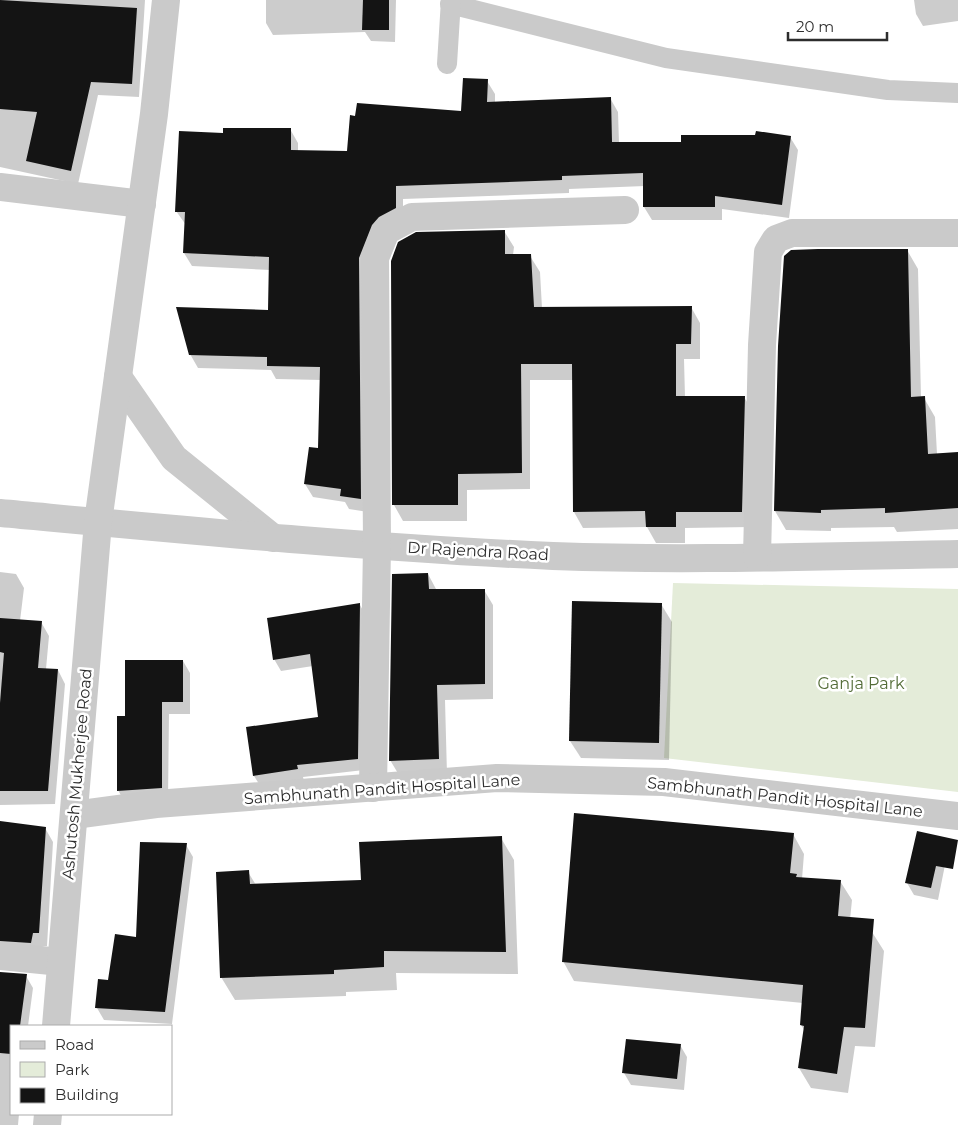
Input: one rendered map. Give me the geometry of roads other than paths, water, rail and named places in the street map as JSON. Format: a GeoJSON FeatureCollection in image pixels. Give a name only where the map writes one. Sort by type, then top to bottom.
{"type":"FeatureCollection","features":[{"type":"Feature","properties":{"kind":"street","name":"Ashutosh Mukherjee Road"},"geometry":{"type":"LineString","coordinates":[[56,1025],[98,522],[154,114],[166,0]]}},
{"type":"Feature","properties":{"kind":"street"},"geometry":{"type":"LineString","coordinates":[[0,187],[142,204]]}},
{"type":"Feature","properties":{"kind":"street"},"geometry":{"type":"LineString","coordinates":[[373,788],[376,545],[375,258],[386,231],[412,217],[625,210]]}},
{"type":"Feature","properties":{"kind":"street"},"geometry":{"type":"LineString","coordinates":[[757,557],[762,345],[768,252],[776,238],[792,233],[958,233]]}},
{"type":"Feature","properties":{"kind":"street"},"geometry":{"type":"LineString","coordinates":[[118,377],[174,458],[273,538]]}},
{"type":"Feature","properties":{"kind":"street","name":"Dr Rajendra Road"},"geometry":{"type":"LineString","coordinates":[[0,513],[273,538],[554,556],[757,557],[958,554]]}},
{"type":"Feature","properties":{"kind":"street","name":"Sambhunath Pandit Hospital Lane"},"geometry":{"type":"LineString","coordinates":[[74,815],[156,804],[497,778],[664,782],[958,816]]}},
{"type":"Feature","properties":{"kind":"street"},"geometry":{"type":"LineString","coordinates":[[0,956],[61,962]]}},
{"type":"Feature","properties":{"kind":"lane"},"geometry":{"type":"LineString","coordinates":[[447,64],[450,2],[666,58],[888,90],[958,93]]}},
{"type":"Feature","properties":{"kind":"park label","name":"Ganja Park"},"geometry":{"type":"Point","coordinates":[861,683]}}]}
